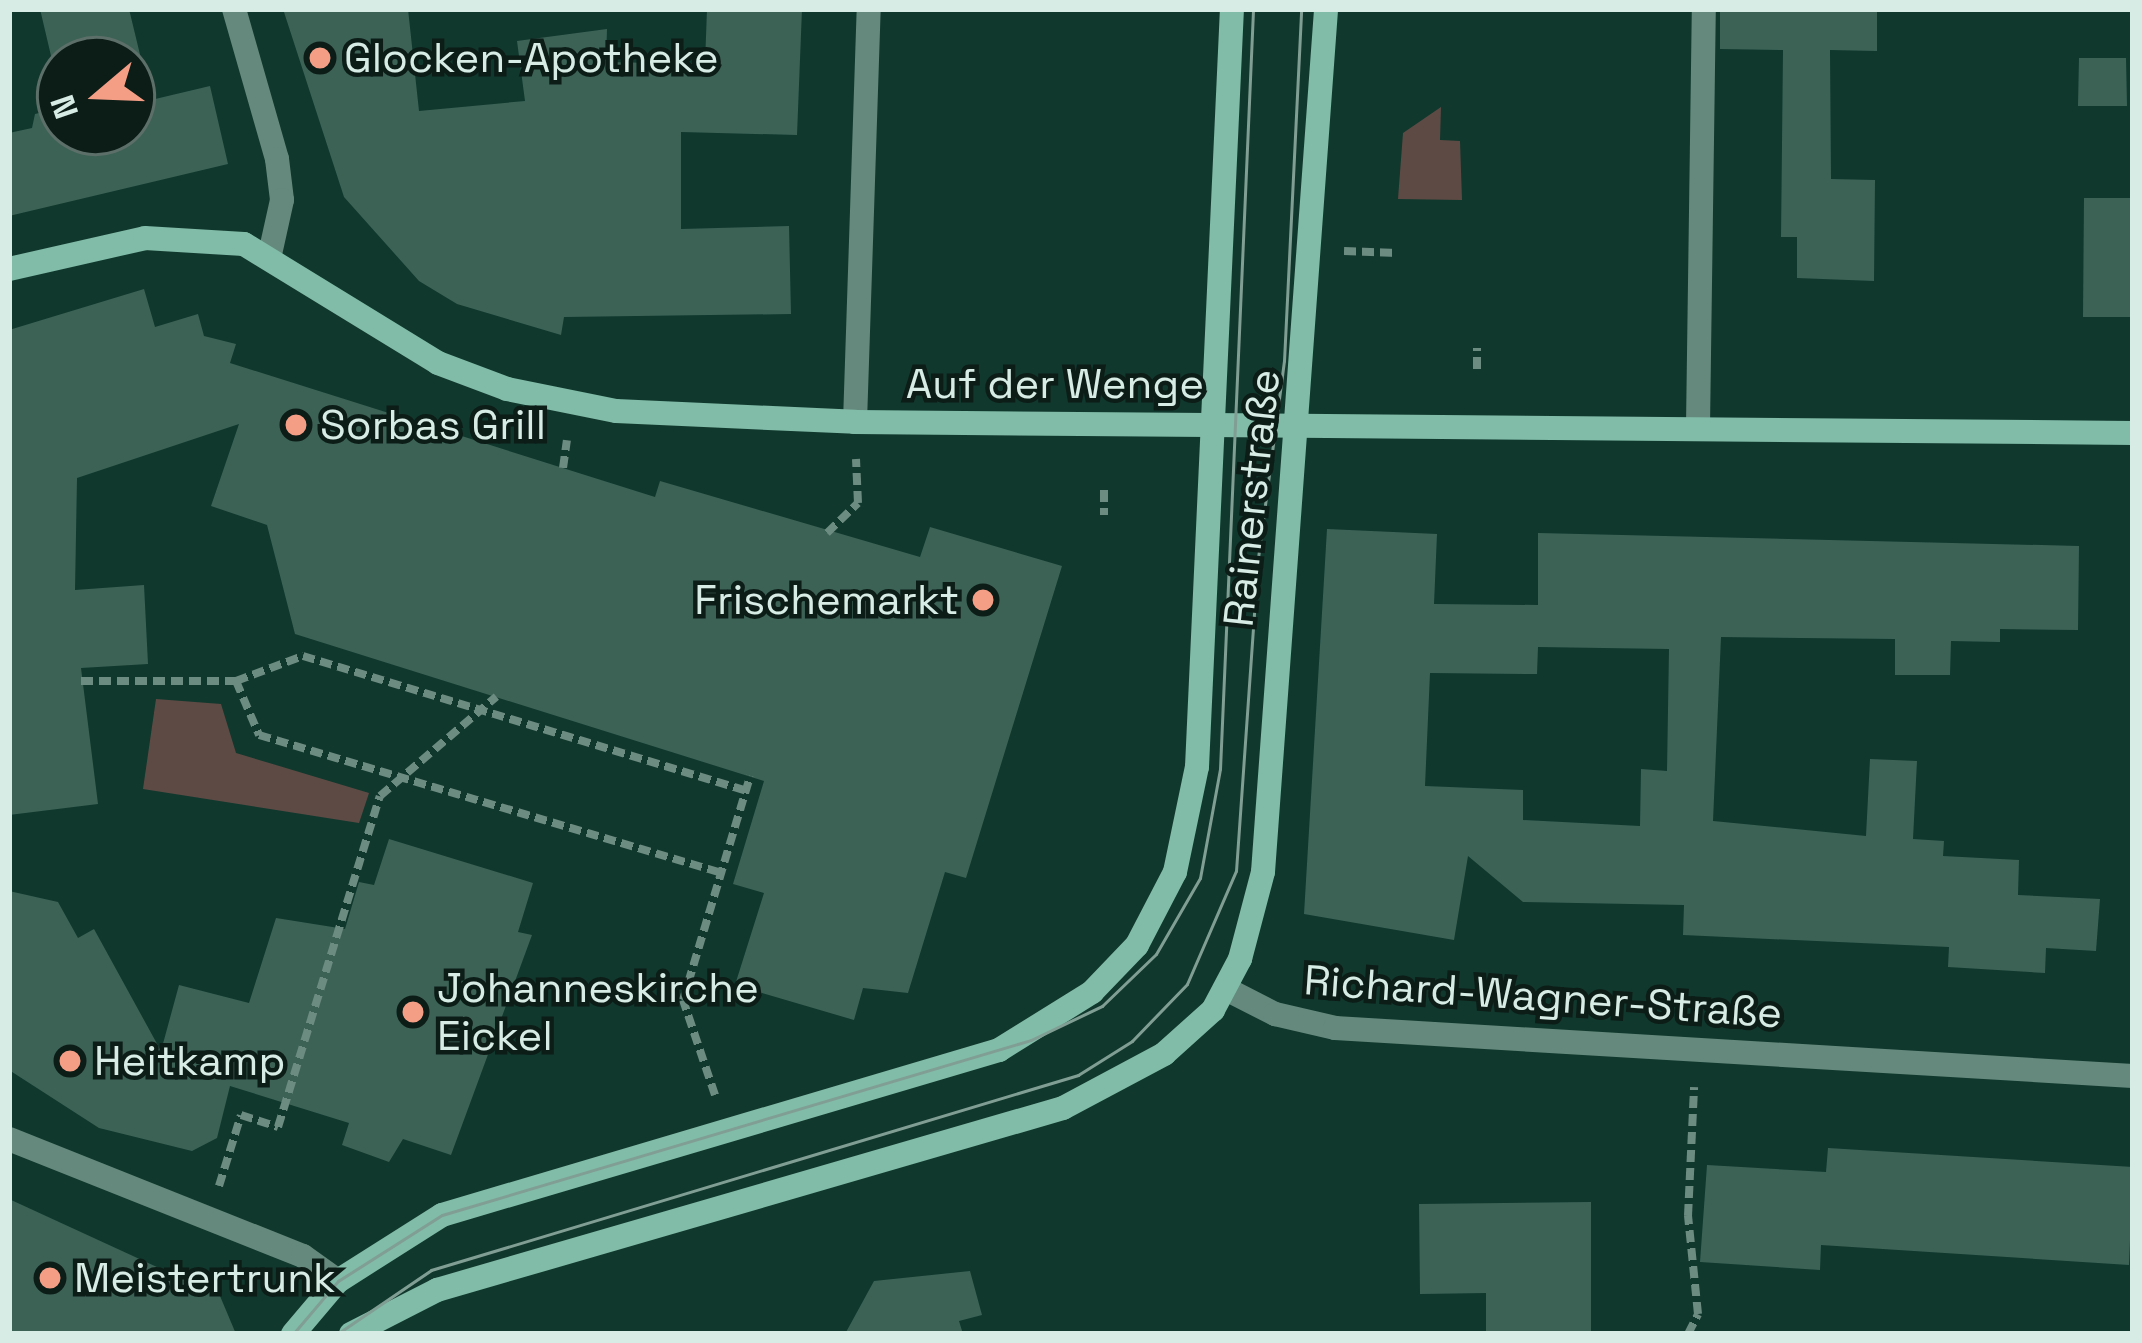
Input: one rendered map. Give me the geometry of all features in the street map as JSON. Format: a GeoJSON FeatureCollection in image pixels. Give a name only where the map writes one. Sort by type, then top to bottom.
{"type":"FeatureCollection","features":[{"type":"Feature","properties":{"kind":"street"},"geometry":{"type":"LineString","coordinates":[[234,9],[277,160],[282,200],[270,254]]}},
{"type":"Feature","properties":{"kind":"street"},"geometry":{"type":"LineString","coordinates":[[855,422],[868,9]]}},
{"type":"Feature","properties":{"kind":"street","name":"Rainerstraße"},"geometry":{"type":"LineString","coordinates":[[338,1281],[442,1215],[999,1050],[1092,992],[1137,945],[1189,826],[1232,9]]}},
{"type":"Feature","properties":{"kind":"street","name":"Rainerstraße"},"geometry":{"type":"LineString","coordinates":[[1228,989],[1263,872],[1313,250],[1326,9]]}},
{"type":"Feature","properties":{"kind":"street"},"geometry":{"type":"LineString","coordinates":[[1698,426],[1704,9]]}},
{"type":"Feature","properties":{"kind":"street","name":"Auf der Wenge"},"geometry":{"type":"LineString","coordinates":[[9,269],[145,238],[197,236],[270,254],[400,341],[507,389],[616,411],[855,422],[2133,433]]}},
{"type":"Feature","properties":{"kind":"street"},"geometry":{"type":"LineString","coordinates":[[351,1334],[377,1316],[436,1290],[1063,1108],[1164,1054],[1228,989]]}},
{"type":"Feature","properties":{"kind":"street","name":"Richard-Wagner-Straße"},"geometry":{"type":"LineString","coordinates":[[1228,989],[1275,1014],[1335,1028],[2133,1076]]}},
{"type":"Feature","properties":{"kind":"street"},"geometry":{"type":"LineString","coordinates":[[9,1139],[210,1217],[338,1281],[293,1334]]}},
{"type":"Feature","properties":{"kind":"path"},"geometry":{"type":"LineString","coordinates":[[1313,250],[1397,253]]}},
{"type":"Feature","properties":{"kind":"path"},"geometry":{"type":"LineString","coordinates":[[1477,369],[1478,348]]}},
{"type":"Feature","properties":{"kind":"path"},"geometry":{"type":"LineString","coordinates":[[826,533],[858,503],[855,422]]}},
{"type":"Feature","properties":{"kind":"path"},"geometry":{"type":"LineString","coordinates":[[1104,490],[1104,515]]}},
{"type":"Feature","properties":{"kind":"path"},"geometry":{"type":"LineString","coordinates":[[81,681],[236,681],[303,656],[746,790]]}},
{"type":"Feature","properties":{"kind":"path"},"geometry":{"type":"LineString","coordinates":[[236,681],[259,735],[722,873]]}},
{"type":"Feature","properties":{"kind":"path"},"geometry":{"type":"LineString","coordinates":[[210,1217],[241,1115],[278,1127],[380,796],[496,697]]}},
{"type":"Feature","properties":{"kind":"path"},"geometry":{"type":"LineString","coordinates":[[715,1096],[683,1000],[750,776]]}},
{"type":"Feature","properties":{"kind":"path"},"geometry":{"type":"LineString","coordinates":[[1688,1334],[1698,1314],[1688,1216],[1696,1049]]}},
{"type":"Feature","properties":{"kind":"shaded area"},"geometry":{"type":"Polygon","coordinates":[[[1441,107],[1440,140],[1460,141],[1462,200],[1398,199],[1403,133],[1441,107]]]}},
{"type":"Feature","properties":{"kind":"shaded area"},"geometry":{"type":"Polygon","coordinates":[[[156,699],[221,704],[236,753],[369,793],[359,823],[143,789],[156,699]]]}},
{"type":"Feature","properties":{"kind":"building"},"geometry":{"type":"Polygon","coordinates":[[[40,9],[129,9],[136,36],[46,36],[40,9]]]}},
{"type":"Feature","properties":{"kind":"building"},"geometry":{"type":"Polygon","coordinates":[[[283,9],[408,9],[419,111],[525,101],[517,41],[607,29],[606,62],[705,64],[707,9],[802,9],[797,135],[681,132],[681,229],[789,226],[791,314],[564,317],[561,335],[457,304],[419,281],[344,197],[283,9]]]}},
{"type":"Feature","properties":{"kind":"building"},"geometry":{"type":"Polygon","coordinates":[[[1720,9],[1877,9],[1877,51],[1830,50],[1831,179],[1875,180],[1874,281],[1797,278],[1797,237],[1781,237],[1783,50],[1720,49],[1720,9]]]}},
{"type":"Feature","properties":{"kind":"building"},"geometry":{"type":"Polygon","coordinates":[[[2079,58],[2126,58],[2127,106],[2078,106],[2079,58]]]}},
{"type":"Feature","properties":{"kind":"building"},"geometry":{"type":"Polygon","coordinates":[[[210,86],[228,164],[9,216],[9,133],[32,128],[35,114],[36,156],[156,156],[156,99],[210,86]]]}},
{"type":"Feature","properties":{"kind":"building"},"geometry":{"type":"Polygon","coordinates":[[[2084,198],[2133,198],[2133,317],[2083,317],[2084,198]]]}},
{"type":"Feature","properties":{"kind":"building"},"geometry":{"type":"Polygon","coordinates":[[[144,289],[155,327],[198,314],[204,336],[236,344],[230,363],[655,497],[660,481],[920,557],[930,527],[1062,566],[966,878],[945,872],[908,993],[863,988],[854,1020],[735,985],[764,893],[733,884],[764,781],[295,634],[267,525],[211,506],[239,424],[77,478],[75,590],[144,585],[148,664],[81,668],[98,804],[9,815],[9,330],[144,289]]]}},
{"type":"Feature","properties":{"kind":"building"},"geometry":{"type":"Polygon","coordinates":[[[1327,529],[1437,534],[1434,604],[1538,605],[1538,533],[2079,546],[2078,630],[2000,629],[2000,642],[1951,641],[1950,675],[1895,675],[1895,639],[1721,637],[1713,821],[1866,836],[1870,759],[1917,761],[1913,839],[1944,841],[1943,856],[2019,860],[2018,895],[2100,899],[2096,951],[2046,948],[2045,973],[1948,967],[1949,947],[1683,935],[1684,905],[1523,902],[1468,856],[1454,940],[1304,914],[1327,529]],[[1538,647],[1537,674],[1430,673],[1425,786],[1523,790],[1523,820],[1640,826],[1641,769],[1667,771],[1669,649],[1538,647]]]}},
{"type":"Feature","properties":{"kind":"building"},"geometry":{"type":"Polygon","coordinates":[[[389,839],[533,883],[518,932],[532,935],[451,1155],[403,1139],[389,1162],[342,1145],[349,1123],[230,1086],[217,1138],[192,1151],[99,1128],[9,1070],[9,891],[58,902],[78,938],[94,929],[161,1051],[179,985],[249,1003],[276,918],[345,929],[359,882],[374,885],[389,839]]]}},
{"type":"Feature","properties":{"kind":"building"},"geometry":{"type":"Polygon","coordinates":[[[1828,1148],[2133,1167],[2129,1265],[1821,1245],[1820,1270],[1700,1262],[1707,1165],[1826,1172],[1828,1148]]]}},
{"type":"Feature","properties":{"kind":"building"},"geometry":{"type":"Polygon","coordinates":[[[9,1199],[220,1296],[236,1334],[9,1334],[9,1199]]]}},
{"type":"Feature","properties":{"kind":"building"},"geometry":{"type":"Polygon","coordinates":[[[1591,1202],[1591,1334],[1486,1334],[1486,1293],[1420,1294],[1419,1204],[1591,1202]]]}},
{"type":"Feature","properties":{"kind":"building"},"geometry":{"type":"Polygon","coordinates":[[[970,1271],[982,1315],[959,1321],[963,1334],[845,1334],[874,1281],[970,1271]]]}},
{"type":"Feature","properties":{"kind":"tram line"},"geometry":{"type":"LineString","coordinates":[[293,1334],[338,1281],[442,1215],[1031,1040],[1102,1006],[1156,954],[1200,878],[1220,769],[1253,9]]}},
{"type":"Feature","properties":{"kind":"tram line"},"geometry":{"type":"LineString","coordinates":[[337,1334],[431,1270],[1078,1075],[1132,1041],[1187,984],[1236,871],[1258,558],[1284,361],[1301,9]]}},
{"type":"Feature","properties":{"kind":"place","name":"Glocken-Apotheke"},"geometry":{"type":"Point","coordinates":[320,58]}},
{"type":"Feature","properties":{"kind":"place","name":"Sorbas Grill"},"geometry":{"type":"Point","coordinates":[296,425]}},
{"type":"Feature","properties":{"kind":"place","name":"Frischemarkt"},"geometry":{"type":"Point","coordinates":[983,600]}},
{"type":"Feature","properties":{"kind":"place","name":"Johanneskirche Eickel"},"geometry":{"type":"Point","coordinates":[413,1012]}},
{"type":"Feature","properties":{"kind":"place","name":"Heitkamp"},"geometry":{"type":"Point","coordinates":[70,1061]}},
{"type":"Feature","properties":{"kind":"place","name":"Meistertrunk"},"geometry":{"type":"Point","coordinates":[50,1278]}}]}
